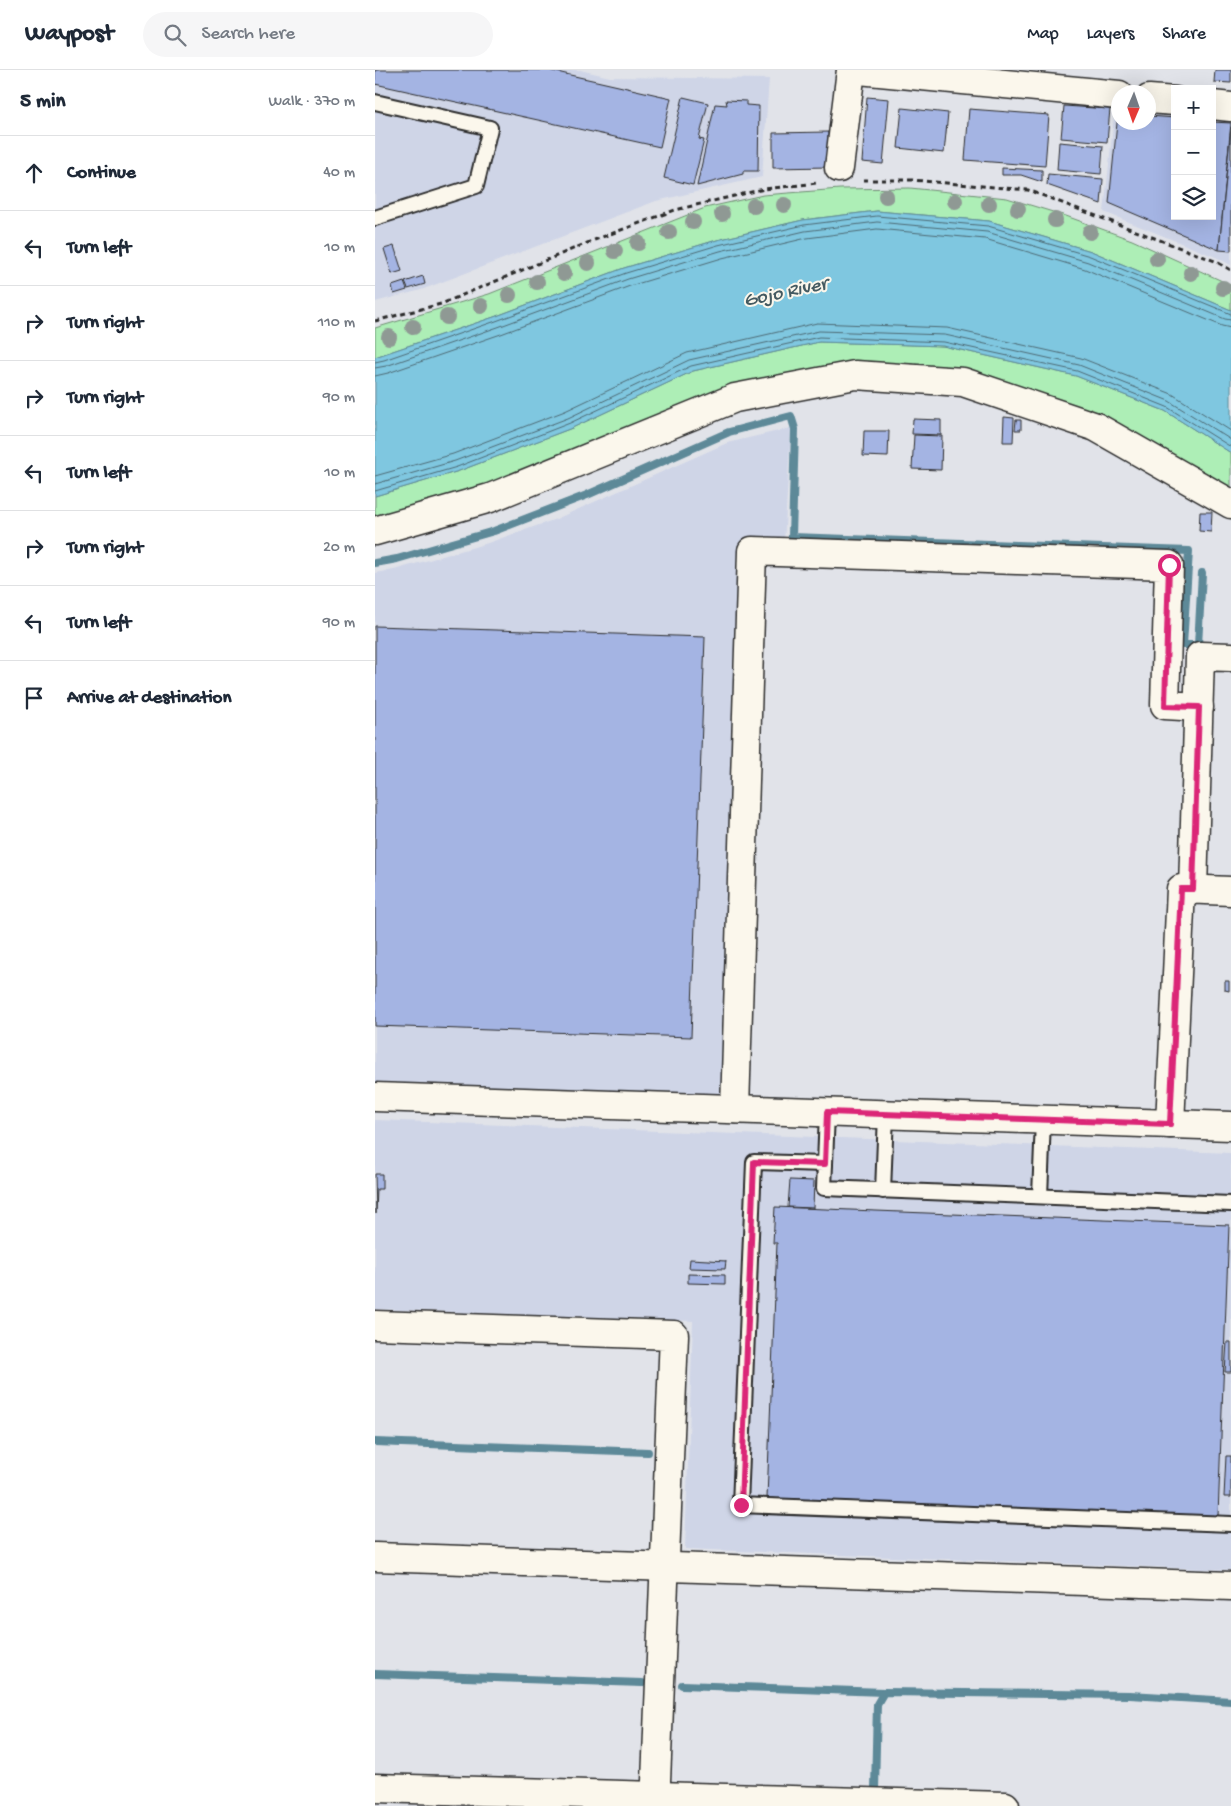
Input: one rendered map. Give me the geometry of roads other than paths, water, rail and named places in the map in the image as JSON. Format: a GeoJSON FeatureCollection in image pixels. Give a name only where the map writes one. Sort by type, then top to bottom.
{"type":"FeatureCollection","features":[{"type":"Feature","properties":{"kind":"street"},"geometry":{"type":"LineString","coordinates":[[839,177],[851,70]]}},
{"type":"Feature","properties":{"kind":"street"},"geometry":{"type":"LineString","coordinates":[[859,70],[1111,94]]}},
{"type":"Feature","properties":{"kind":"street"},"geometry":{"type":"LineString","coordinates":[[1156,99],[1171,101]]}},
{"type":"Feature","properties":{"kind":"street"},"geometry":{"type":"LineString","coordinates":[[1216,105],[1231,107]]}},
{"type":"Feature","properties":{"kind":"street"},"geometry":{"type":"LineString","coordinates":[[375,531],[490,498],[735,398],[855,375],[963,382],[1096,427],[1231,504]]}},
{"type":"Feature","properties":{"kind":"street"},"geometry":{"type":"LineString","coordinates":[[735,1109],[753,551],[1169,565],[1165,706],[1199,707]]}},
{"type":"Feature","properties":{"kind":"street"},"geometry":{"type":"LineString","coordinates":[[1193,889],[1201,656],[1231,657]]}},
{"type":"Feature","properties":{"kind":"street"},"geometry":{"type":"LineString","coordinates":[[1170,1124],[1181,889],[1231,891]]}},
{"type":"Feature","properties":{"kind":"street"},"geometry":{"type":"LineString","coordinates":[[375,1097],[1231,1126]]}},
{"type":"Feature","properties":{"kind":"street"},"geometry":{"type":"LineString","coordinates":[[375,1325],[674,1335],[656,1801]]}},
{"type":"Feature","properties":{"kind":"street"},"geometry":{"type":"LineString","coordinates":[[375,1557],[1231,1586]]}},
{"type":"Feature","properties":{"kind":"street"},"geometry":{"type":"LineString","coordinates":[[375,1788],[656,1801],[1005,1806]]}},
{"type":"Feature","properties":{"kind":"lane"},"geometry":{"type":"LineString","coordinates":[[375,102],[490,128],[476,186],[375,218]]}},
{"type":"Feature","properties":{"kind":"lane"},"geometry":{"type":"LineString","coordinates":[[827,1112],[823,1188],[1231,1204]]}},
{"type":"Feature","properties":{"kind":"lane"},"geometry":{"type":"LineString","coordinates":[[883,1190],[886,1114]]}},
{"type":"Feature","properties":{"kind":"lane"},"geometry":{"type":"LineString","coordinates":[[1040,1196],[1043,1120]]}},
{"type":"Feature","properties":{"kind":"lane"},"geometry":{"type":"LineString","coordinates":[[825,1164],[754,1162],[741,1505],[1231,1524]]}},
{"type":"Feature","properties":{"kind":"water","name":"Gojo River"},"geometry":{"type":"Polygon","coordinates":[[[877,211],[989,221],[1091,251],[1231,310],[1231,453],[1165,411],[1076,376],[943,346],[819,342],[693,371],[572,428],[459,471],[375,496],[375,357],[494,317],[624,268],[717,240],[803,220],[877,211]]]}},
{"type":"Feature","properties":{"kind":"waterway"},"geometry":{"type":"LineString","coordinates":[[375,563],[397,559],[494,531],[587,495],[729,432],[791,416],[795,429],[792,537],[1189,551],[1183,645],[1198,645],[1202,573]]}},
{"type":"Feature","properties":{"kind":"waterway"},"geometry":{"type":"LineString","coordinates":[[375,1442],[648,1452]]}},
{"type":"Feature","properties":{"kind":"waterway"},"geometry":{"type":"LineString","coordinates":[[375,1674],[642,1683]]}},
{"type":"Feature","properties":{"kind":"waterway"},"geometry":{"type":"LineString","coordinates":[[682,1685],[884,1692]]}},
{"type":"Feature","properties":{"kind":"waterway"},"geometry":{"type":"LineString","coordinates":[[875,1790],[877,1704],[884,1692],[1130,1695],[1231,1701]]}}]}
